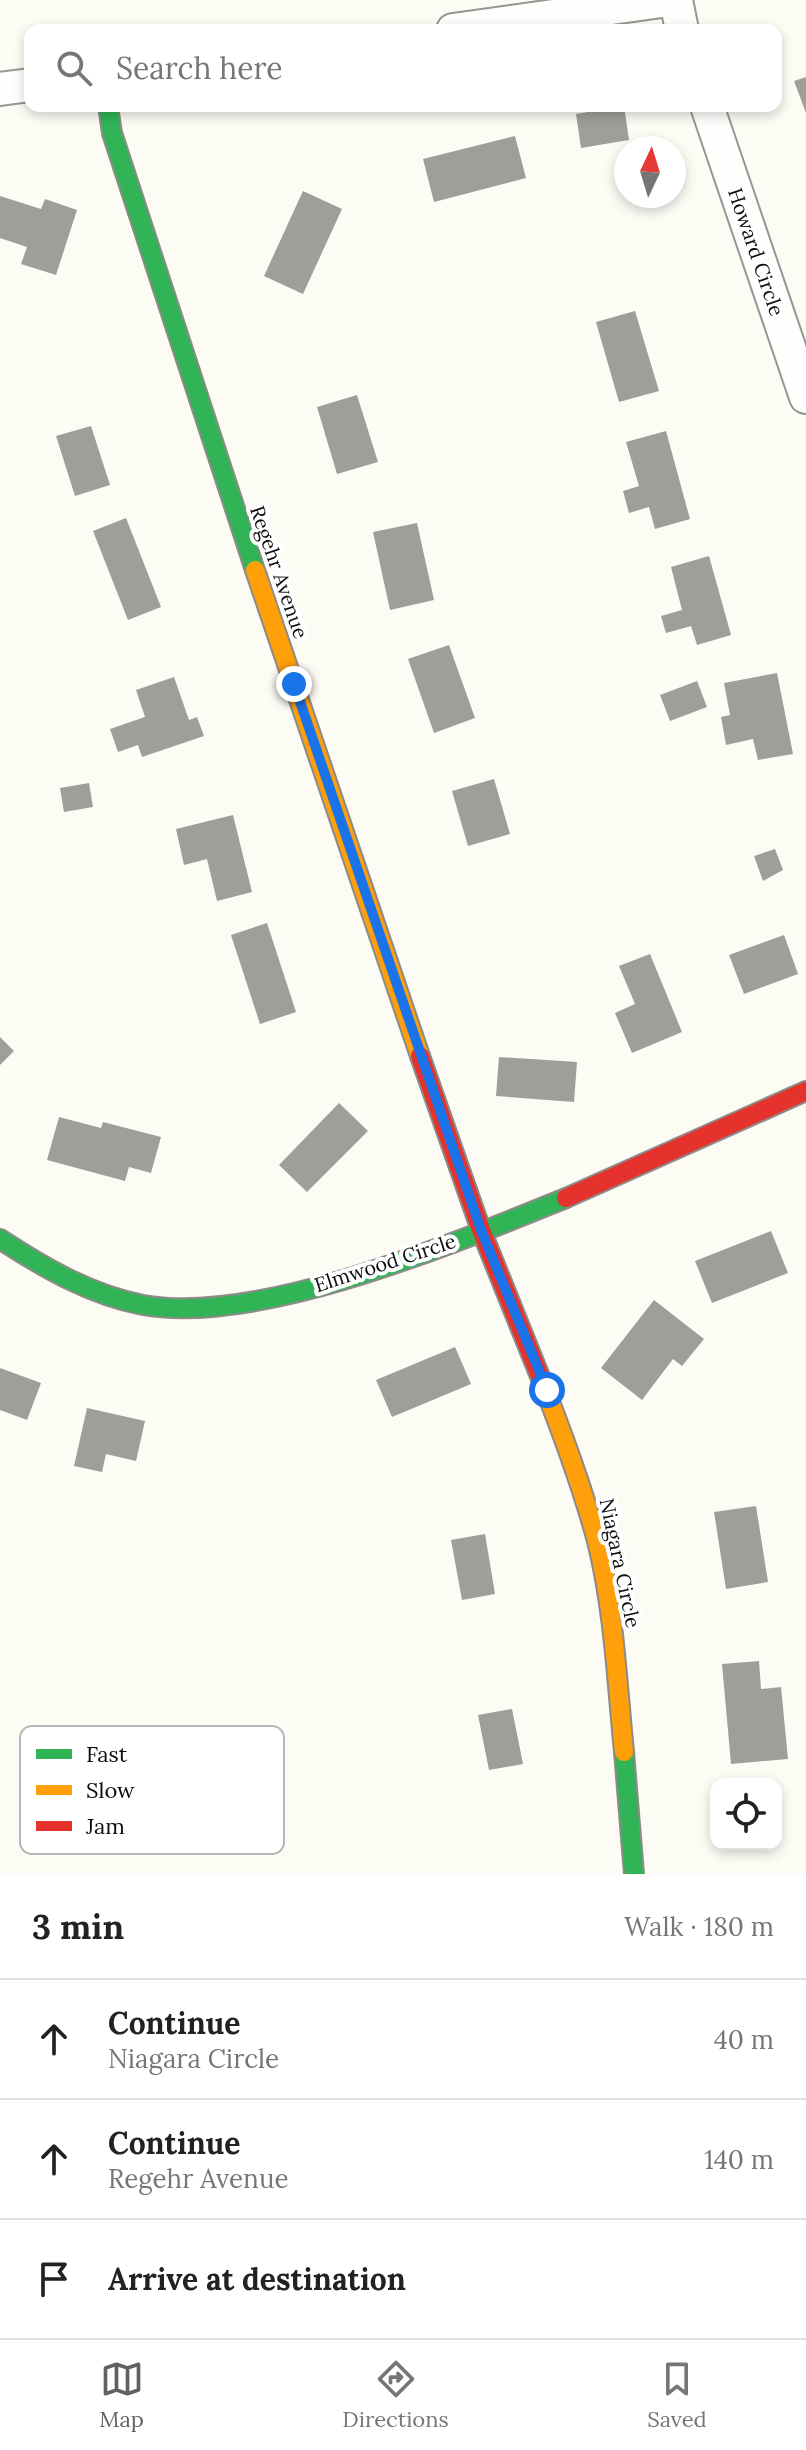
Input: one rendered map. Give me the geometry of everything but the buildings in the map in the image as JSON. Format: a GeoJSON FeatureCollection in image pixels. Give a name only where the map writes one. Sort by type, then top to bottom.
{"type":"FeatureCollection","features":[{"type":"Feature","properties":{"kind":"street"},"geometry":{"type":"LineString","coordinates":[[496,24],[669,0]]}},
{"type":"Feature","properties":{"kind":"street"},"geometry":{"type":"LineString","coordinates":[[676,0],[681,24]]}},
{"type":"Feature","properties":{"kind":"street"},"geometry":{"type":"LineString","coordinates":[[0,89],[24,86]]}},
{"type":"Feature","properties":{"kind":"street","name":"Regehr Avenue"},"geometry":{"type":"LineString","coordinates":[[109,112],[112,133],[235,510],[481,1230]]}},
{"type":"Feature","properties":{"kind":"street","name":"Howard Circle"},"geometry":{"type":"LineString","coordinates":[[709,112],[806,397]]}},
{"type":"Feature","properties":{"kind":"street","name":"Elmwood Circle"},"geometry":{"type":"LineString","coordinates":[[0,1239],[77,1283],[125,1301],[187,1308],[260,1300],[407,1258],[481,1230],[696,1142],[806,1091]]}},
{"type":"Feature","properties":{"kind":"street","name":"Niagara Circle"},"geometry":{"type":"LineString","coordinates":[[481,1230],[565,1440],[597,1542],[614,1642],[634,1874]]}},
{"type":"Feature","properties":{"kind":"traffic: fast"},"geometry":{"type":"LineString","coordinates":[[109,112],[112,133],[255,570]]}},
{"type":"Feature","properties":{"kind":"traffic: fast"},"geometry":{"type":"LineString","coordinates":[[0,1239],[51,1270],[105,1295],[143,1305],[190,1308],[242,1303],[357,1276],[415,1257],[566,1198]]}},
{"type":"Feature","properties":{"kind":"traffic: fast"},"geometry":{"type":"LineString","coordinates":[[624,1752],[634,1874]]}},
{"type":"Feature","properties":{"kind":"traffic: slow"},"geometry":{"type":"LineString","coordinates":[[255,570],[420,1056]]}},
{"type":"Feature","properties":{"kind":"traffic: slow"},"geometry":{"type":"LineString","coordinates":[[541,1379],[578,1480],[603,1567],[624,1752]]}},
{"type":"Feature","properties":{"kind":"traffic: jam"},"geometry":{"type":"LineString","coordinates":[[420,1056],[481,1230],[541,1379]]}},
{"type":"Feature","properties":{"kind":"traffic: jam"},"geometry":{"type":"LineString","coordinates":[[566,1198],[806,1091]]}},
{"type":"Feature","properties":{"kind":"route"},"geometry":{"type":"LineString","coordinates":[[294,684],[481,1230],[547,1390]]}}]}
